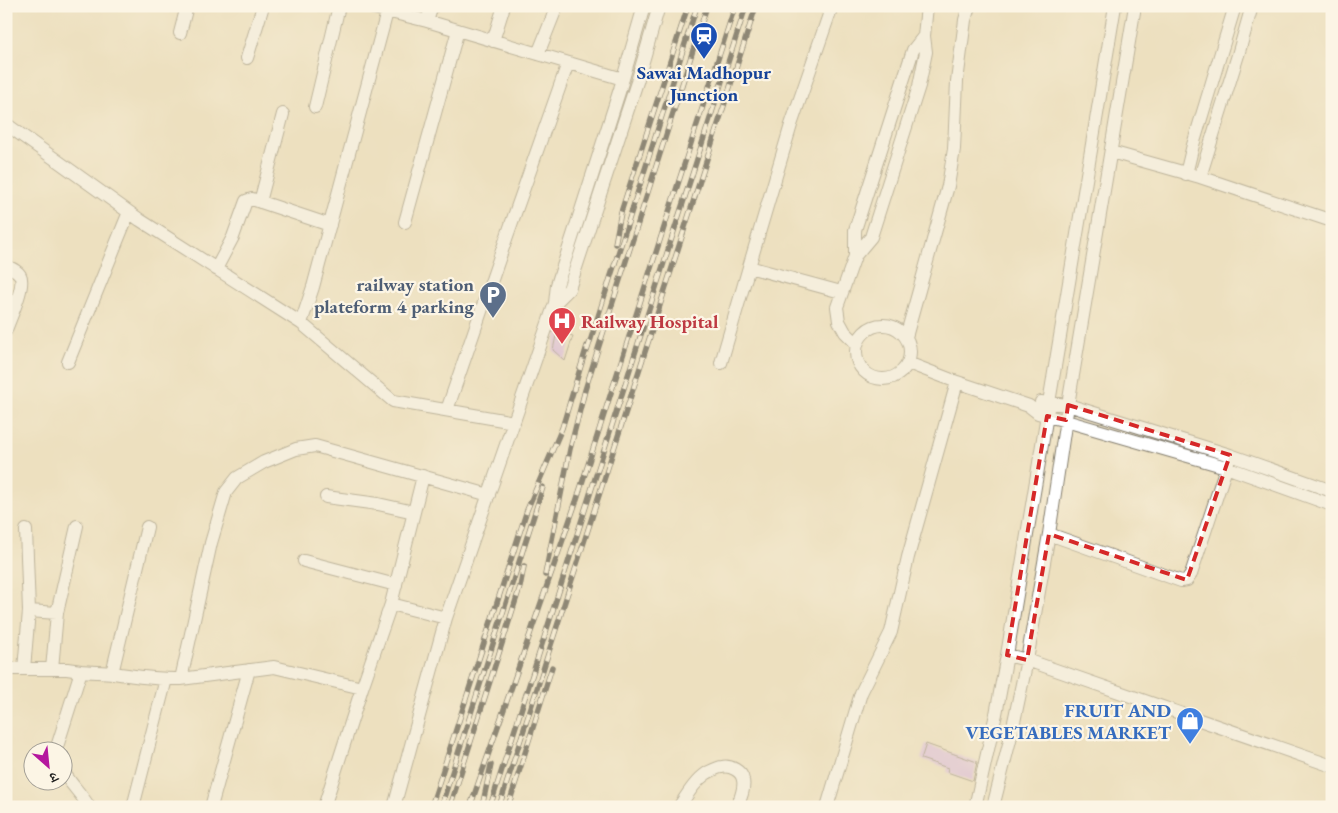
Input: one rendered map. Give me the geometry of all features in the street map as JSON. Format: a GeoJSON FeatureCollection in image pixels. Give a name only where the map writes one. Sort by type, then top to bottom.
{"type":"FeatureCollection","features":[{"type":"Feature","properties":{"kind":"street"},"geometry":{"type":"LineString","coordinates":[[180,33],[188,6]]}},
{"type":"Feature","properties":{"kind":"street"},"geometry":{"type":"LineString","coordinates":[[247,58],[262,6]]}},
{"type":"Feature","properties":{"kind":"street"},"geometry":{"type":"LineString","coordinates":[[315,107],[339,6]]}},
{"type":"Feature","properties":{"kind":"street"},"geometry":{"type":"LineString","coordinates":[[366,6],[427,21],[623,79]]}},
{"type":"Feature","properties":{"kind":"street"},"geometry":{"type":"LineString","coordinates":[[427,21],[432,6]]}},
{"type":"Feature","properties":{"kind":"street"},"geometry":{"type":"LineString","coordinates":[[493,41],[504,6]]}},
{"type":"Feature","properties":{"kind":"street"},"geometry":{"type":"LineString","coordinates":[[538,54],[557,6]]}},
{"type":"Feature","properties":{"kind":"street"},"geometry":{"type":"LineString","coordinates":[[394,807],[446,618],[555,303],[557,285],[623,79],[644,6]]}},
{"type":"Feature","properties":{"kind":"street"},"geometry":{"type":"LineString","coordinates":[[555,303],[569,289],[637,82],[659,6]]}},
{"type":"Feature","properties":{"kind":"street"},"geometry":{"type":"LineString","coordinates":[[720,363],[790,125],[832,6]]}},
{"type":"Feature","properties":{"kind":"street"},"geometry":{"type":"LineString","coordinates":[[854,256],[872,237],[919,86],[926,52],[924,36],[927,6]]}},
{"type":"Feature","properties":{"kind":"street"},"geometry":{"type":"LineString","coordinates":[[906,337],[948,186],[954,149],[957,81],[968,6]]}},
{"type":"Feature","properties":{"kind":"street"},"geometry":{"type":"LineString","coordinates":[[975,807],[1007,655],[1115,6]]}},
{"type":"Feature","properties":{"kind":"street"},"geometry":{"type":"LineString","coordinates":[[993,807],[1011,736],[1027,660],[1135,6]]}},
{"type":"Feature","properties":{"kind":"street"},"geometry":{"type":"LineString","coordinates":[[1186,174],[1235,6]]}},
{"type":"Feature","properties":{"kind":"street"},"geometry":{"type":"LineString","coordinates":[[1200,177],[1252,6]]}},
{"type":"Feature","properties":{"kind":"street"},"geometry":{"type":"LineString","coordinates":[[301,323],[313,287],[387,12]]}},
{"type":"Feature","properties":{"kind":"street"},"geometry":{"type":"LineString","coordinates":[[405,222],[458,30]]}},
{"type":"Feature","properties":{"kind":"street"},"geometry":{"type":"LineString","coordinates":[[857,344],[845,332],[839,321],[837,308],[854,256],[854,230],[913,50],[924,36]]}},
{"type":"Feature","properties":{"kind":"street"},"geometry":{"type":"LineString","coordinates":[[447,410],[568,63]]}},
{"type":"Feature","properties":{"kind":"street"},"geometry":{"type":"LineString","coordinates":[[260,202],[283,114]]}},
{"type":"Feature","properties":{"kind":"street"},"geometry":{"type":"LineString","coordinates":[[6,124],[129,212],[301,323],[393,401],[514,422]]}},
{"type":"Feature","properties":{"kind":"street"},"geometry":{"type":"LineString","coordinates":[[1111,152],[1200,177],[1332,221]]}},
{"type":"Feature","properties":{"kind":"street"},"geometry":{"type":"LineString","coordinates":[[216,269],[233,237],[246,201],[252,199],[330,225]]}},
{"type":"Feature","properties":{"kind":"street"},"geometry":{"type":"LineString","coordinates":[[68,362],[129,212]]}},
{"type":"Feature","properties":{"kind":"street"},"geometry":{"type":"LineString","coordinates":[[6,266],[21,276],[22,285],[6,330]]}},
{"type":"Feature","properties":{"kind":"street"},"geometry":{"type":"LineString","coordinates":[[749,267],[842,292]]}},
{"type":"Feature","properties":{"kind":"street"},"geometry":{"type":"LineString","coordinates":[[884,324],[893,326],[900,330],[910,345],[908,363],[903,371],[896,376],[878,379],[862,370],[857,362],[857,344],[867,329],[884,324]]}},
{"type":"Feature","properties":{"kind":"street"},"geometry":{"type":"LineString","coordinates":[[908,363],[1029,406],[1038,413],[1047,416],[1228,461],[1332,491]]}},
{"type":"Feature","properties":{"kind":"street"},"geometry":{"type":"LineString","coordinates":[[827,807],[861,693],[891,632],[908,557],[957,382]]}},
{"type":"Feature","properties":{"kind":"street"},"geometry":{"type":"LineString","coordinates":[[1029,406],[1040,402],[1068,405],[1228,461],[1332,505]]}},
{"type":"Feature","properties":{"kind":"street"},"geometry":{"type":"LineString","coordinates":[[181,679],[211,543],[226,492],[237,478],[264,462],[296,449],[315,446],[489,495]]}},
{"type":"Feature","properties":{"kind":"street"},"geometry":{"type":"LineString","coordinates":[[1049,534],[1181,581],[1187,580],[1192,574],[1228,461]]}},
{"type":"Feature","properties":{"kind":"street"},"geometry":{"type":"LineString","coordinates":[[324,807],[391,604],[423,476]]}},
{"type":"Feature","properties":{"kind":"street"},"geometry":{"type":"LineString","coordinates":[[326,497],[378,504],[414,512]]}},
{"type":"Feature","properties":{"kind":"street"},"geometry":{"type":"LineString","coordinates":[[52,669],[57,613],[76,526]]}},
{"type":"Feature","properties":{"kind":"street"},"geometry":{"type":"LineString","coordinates":[[112,673],[147,527]]}},
{"type":"Feature","properties":{"kind":"street"},"geometry":{"type":"LineString","coordinates":[[24,669],[29,611],[26,530]]}},
{"type":"Feature","properties":{"kind":"street"},"geometry":{"type":"LineString","coordinates":[[304,561],[396,586]]}},
{"type":"Feature","properties":{"kind":"street"},"geometry":{"type":"LineString","coordinates":[[391,604],[446,618]]}},
{"type":"Feature","properties":{"kind":"street"},"geometry":{"type":"LineString","coordinates":[[29,611],[57,613]]}},
{"type":"Feature","properties":{"kind":"street"},"geometry":{"type":"LineString","coordinates":[[1007,655],[1027,660],[1332,766]]}},
{"type":"Feature","properties":{"kind":"street"},"geometry":{"type":"LineString","coordinates":[[6,669],[67,669],[146,678],[181,679],[274,667],[362,688]]}},
{"type":"Feature","properties":{"kind":"street"},"geometry":{"type":"LineString","coordinates":[[211,807],[249,670]]}},
{"type":"Feature","properties":{"kind":"street"},"geometry":{"type":"LineString","coordinates":[[59,740],[81,671]]}},
{"type":"Feature","properties":{"kind":"street"},"geometry":{"type":"LineString","coordinates":[[133,807],[166,679]]}},
{"type":"Feature","properties":{"kind":"street"},"geometry":{"type":"LineString","coordinates":[[679,807],[690,790],[706,774],[722,766],[740,772],[743,779],[743,789],[737,807]]}},
{"type":"Feature","properties":{"kind":"street"},"geometry":{"type":"LineString","coordinates":[[72,784],[88,807]]}},
{"type":"Feature","properties":{"kind":"highlighted area"},"geometry":{"type":"Polygon","coordinates":[[[1068,405],[1230,455],[1187,580],[1049,534],[1027,660],[1007,655],[1047,416],[1066,420],[1068,405]]]}},
{"type":"Feature","properties":{"kind":"building"},"geometry":{"type":"Polygon","coordinates":[[[557,331],[573,336],[565,361],[553,350],[557,331]]]}},
{"type":"Feature","properties":{"kind":"building"},"geometry":{"type":"Polygon","coordinates":[[[926,744],[977,762],[973,781],[947,772],[948,768],[921,759],[926,744]]]}},
{"type":"Feature","properties":{"kind":"railway"},"geometry":{"type":"LineString","coordinates":[[615,244],[621,212],[688,6]]}},
{"type":"Feature","properties":{"kind":"railway"},"geometry":{"type":"LineString","coordinates":[[587,351],[697,6]]}},
{"type":"Feature","properties":{"kind":"railway"},"geometry":{"type":"LineString","coordinates":[[545,575],[570,449],[585,390],[707,6]]}},
{"type":"Feature","properties":{"kind":"railway"},"geometry":{"type":"LineString","coordinates":[[470,807],[576,502],[735,6]]}},
{"type":"Feature","properties":{"kind":"railway"},"geometry":{"type":"LineString","coordinates":[[490,807],[746,6]]}},
{"type":"Feature","properties":{"kind":"railway"},"geometry":{"type":"LineString","coordinates":[[499,807],[756,6]]}},
{"type":"Feature","properties":{"kind":"railway"},"geometry":{"type":"LineString","coordinates":[[431,807],[527,510],[562,428],[587,346]]}},
{"type":"Feature","properties":{"kind":"railway"},"geometry":{"type":"LineString","coordinates":[[441,807],[543,487]]}},
{"type":"Feature","properties":{"kind":"railway"},"geometry":{"type":"LineString","coordinates":[[450,807],[520,587],[524,566]]}},
{"type":"Feature","properties":{"kind":"railway"},"geometry":{"type":"LineString","coordinates":[[508,807],[552,667]]}},
{"type":"Feature","properties":{"kind":"railway"},"geometry":{"type":"LineString","coordinates":[[482,807],[491,765]]}},
{"type":"Feature","properties":{"kind":"place","name":"Sawai Madhopur Junction"},"geometry":{"type":"Point","coordinates":[704,60]}},
{"type":"Feature","properties":{"kind":"place","name":"railway station plateform 4 parking"},"geometry":{"type":"Point","coordinates":[493,319]}},
{"type":"Feature","properties":{"kind":"place","name":"Railway Hospital"},"geometry":{"type":"Point","coordinates":[562,345]}},
{"type":"Feature","properties":{"kind":"place","name":"FRUIT AND VEGETABLES MARKET"},"geometry":{"type":"Point","coordinates":[1190,745]}}]}
